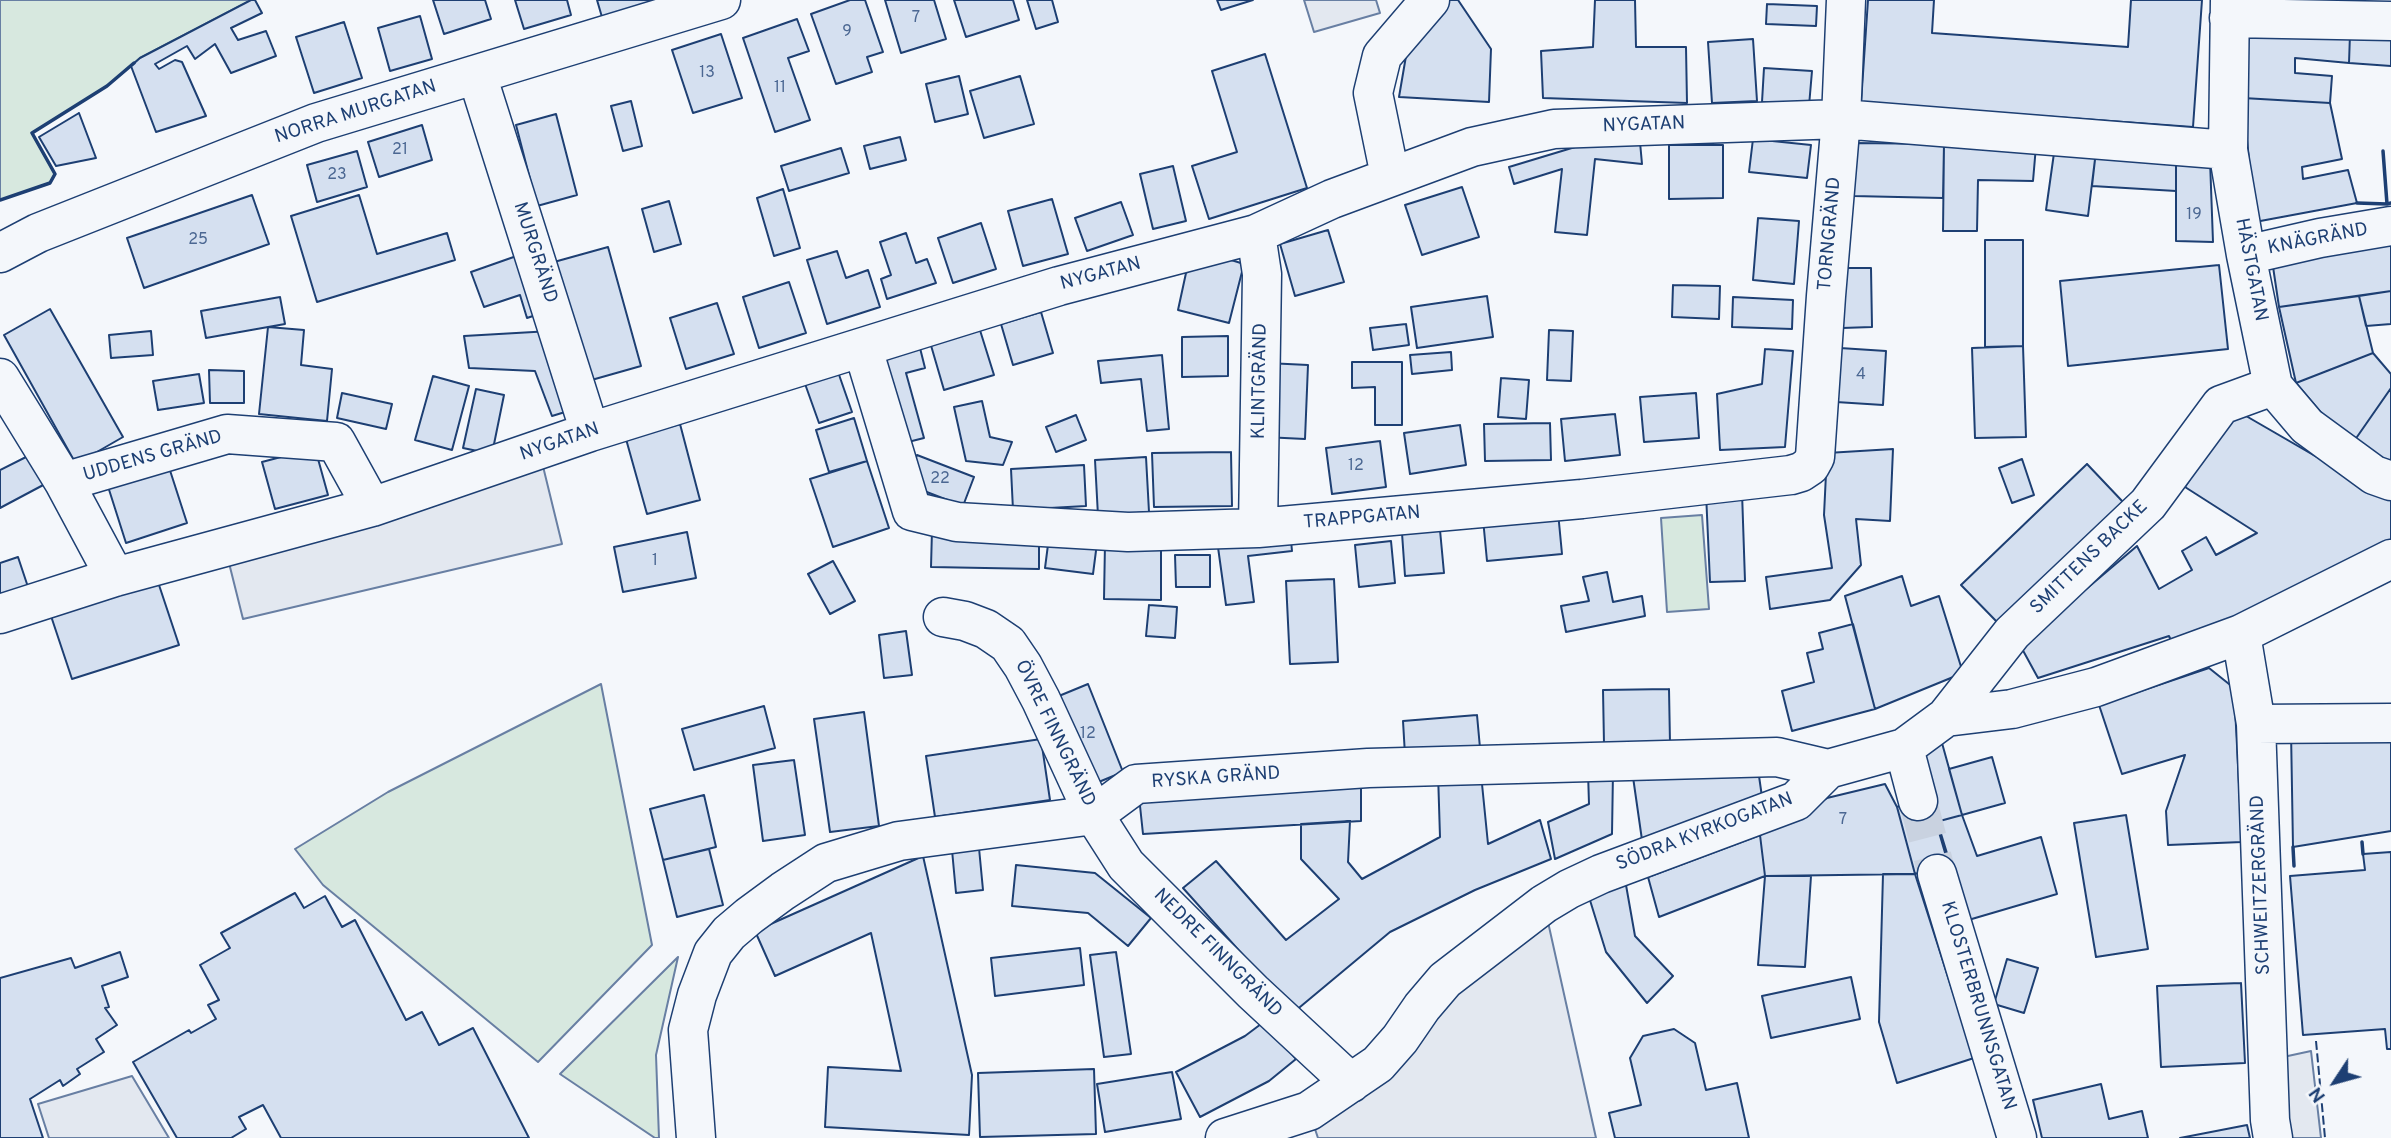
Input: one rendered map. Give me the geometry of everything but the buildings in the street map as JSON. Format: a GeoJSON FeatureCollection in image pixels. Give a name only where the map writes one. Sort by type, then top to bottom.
{"type":"FeatureCollection","features":[{"type":"Feature","properties":{"kind":"street","name":"NORRA MURGATAN"},"geometry":{"type":"LineString","coordinates":[[0,253],[38,233],[316,123],[721,0]]}},
{"type":"Feature","properties":{"kind":"street"},"geometry":{"type":"LineString","coordinates":[[1390,176],[1373,93],[1382,56],[1430,0]]}},
{"type":"Feature","properties":{"kind":"street","name":"TORNGRÄND"},"geometry":{"type":"LineString","coordinates":[[1810,466],[1815,457],[1841,119],[1846,0]]}},
{"type":"Feature","properties":{"kind":"street"},"geometry":{"type":"LineString","coordinates":[[2229,9],[2391,21]]}},
{"type":"Feature","properties":{"kind":"street","name":"HÄSTGATAN"},"geometry":{"type":"LineString","coordinates":[[2229,9],[2228,150],[2273,386],[2307,426],[2374,475],[2391,481]]}},
{"type":"Feature","properties":{"kind":"street","name":"MURGRÄND"},"geometry":{"type":"LineString","coordinates":[[477,75],[590,432]]}},
{"type":"Feature","properties":{"kind":"street","name":"NYGATAN"},"geometry":{"type":"LineString","coordinates":[[0,614],[115,577],[372,507],[590,432],[1059,286],[1256,234],[1332,199],[1472,147],[1555,129],[1841,119],[2228,150]]}},
{"type":"Feature","properties":{"kind":"street","name":"KNÄGRÄND"},"geometry":{"type":"LineString","coordinates":[[2246,255],[2320,238],[2391,226]]}},
{"type":"Feature","properties":{"kind":"street","name":"KLINTGRÄND"},"geometry":{"type":"LineString","coordinates":[[1256,234],[1262,274],[1258,528]]}},
{"type":"Feature","properties":{"kind":"street","name":"TRAPPGATAN"},"geometry":{"type":"LineString","coordinates":[[863,349],[912,511],[957,522],[1128,533],[1258,528],[1582,499],[1791,475],[1810,466]]}},
{"type":"Feature","properties":{"kind":"street","name":"UDDENS GRÄND"},"geometry":{"type":"LineString","coordinates":[[0,378],[64,482],[115,577]]}},
{"type":"Feature","properties":{"kind":"street","name":"SMITTENS BACKE"},"geometry":{"type":"LineString","coordinates":[[1947,717],[2012,632],[2148,505],[2221,405],[2273,386]]}},
{"type":"Feature","properties":{"kind":"street","name":"UDDENS GRÄND"},"geometry":{"type":"LineString","coordinates":[[64,482],[227,434],[336,442],[372,507]]}},
{"type":"Feature","properties":{"kind":"street","name":"SÖDRA KYRKOGATAN"},"geometry":{"type":"LineString","coordinates":[[1225,1138],[1309,1111],[1351,1083],[1378,1064],[1445,980],[1544,904],[1601,874],[1796,801],[1828,769],[1904,748],[1947,717],[2012,709],[2096,687],[2241,634],[2391,559]]}},
{"type":"Feature","properties":{"kind":"street","name":"ÖVRE FINNGRÄND"},"geometry":{"type":"LineString","coordinates":[[943,617],[986,629],[1008,644],[1041,700],[1094,815]]}},
{"type":"Feature","properties":{"kind":"street","name":"SCHWEITZERGRÄND"},"geometry":{"type":"LineString","coordinates":[[2241,634],[2256,724],[2270,1119],[2273,1138]]}},
{"type":"Feature","properties":{"kind":"street"},"geometry":{"type":"LineString","coordinates":[[2256,724],[2391,723]]}},
{"type":"Feature","properties":{"kind":"street"},"geometry":{"type":"LineString","coordinates":[[1904,748],[1918,801]]}},
{"type":"Feature","properties":{"kind":"street","name":"RYSKA GRÄND"},"geometry":{"type":"LineString","coordinates":[[696,1138],[688,1030],[697,995],[713,953],[729,933],[749,916],[825,863],[899,841],[1094,815],[1136,784],[1368,768],[1777,757],[1828,769]]}},
{"type":"Feature","properties":{"kind":"street","name":"NEDRE FINNGRÄND"},"geometry":{"type":"LineString","coordinates":[[1094,815],[1126,864],[1253,992],[1351,1083]]}},
{"type":"Feature","properties":{"kind":"street","name":"KLOSTERBRUNNSGATAN"},"geometry":{"type":"LineString","coordinates":[[1937,874],[2017,1138]]}},
{"type":"Feature","properties":{"kind":"shaded area"},"geometry":{"type":"Polygon","coordinates":[[[0,0],[251,0],[140,58],[107,86],[32,133],[55,174],[50,183],[0,200],[0,0]]]}},
{"type":"Feature","properties":{"kind":"shaded area"},"geometry":{"type":"Polygon","coordinates":[[[1304,0],[1376,0],[1380,13],[1314,32],[1304,0]]]}},
{"type":"Feature","properties":{"kind":"shaded area"},"geometry":{"type":"Polygon","coordinates":[[[539,450],[562,544],[243,619],[225,547],[539,450]]]}},
{"type":"Feature","properties":{"kind":"shaded area"},"geometry":{"type":"Polygon","coordinates":[[[1702,515],[1709,609],[1667,612],[1661,518],[1702,515]]]}},
{"type":"Feature","properties":{"kind":"shaded area"},"geometry":{"type":"Polygon","coordinates":[[[601,684],[652,945],[538,1062],[323,885],[295,849],[388,792],[601,684]]]}},
{"type":"Feature","properties":{"kind":"shaded area"},"geometry":{"type":"Polygon","coordinates":[[[1544,904],[1596,1138],[1318,1138],[1309,1111],[1544,904]]]}},
{"type":"Feature","properties":{"kind":"shaded area"},"geometry":{"type":"Polygon","coordinates":[[[678,957],[656,1055],[659,1138],[655,1138],[560,1074],[678,957]]]}},
{"type":"Feature","properties":{"kind":"shaded area"},"geometry":{"type":"Polygon","coordinates":[[[2311,1051],[2321,1138],[2285,1138],[2274,1059],[2311,1051]]]}},
{"type":"Feature","properties":{"kind":"shaded area"},"geometry":{"type":"Polygon","coordinates":[[[132,1076],[169,1138],[49,1138],[38,1104],[132,1076]]]}},
{"type":"Feature","properties":{"kind":"tunnel"},"geometry":{"type":"LineString","coordinates":[[1918,801],[1937,874]]}},
{"type":"Feature","properties":{"kind":"fence"},"geometry":{"type":"LineString","coordinates":[[2316,1041],[2325,1138]]}},
{"type":"Feature","properties":{"kind":"wall"},"geometry":{"type":"LineString","coordinates":[[0,200],[50,183],[55,174],[32,133],[107,86],[134,63]]}},
{"type":"Feature","properties":{"kind":"wall"},"geometry":{"type":"LineString","coordinates":[[2383,151],[2387,204],[2391,203]]}},
{"type":"Feature","properties":{"kind":"wall"},"geometry":{"type":"LineString","coordinates":[[2357,203],[2387,204]]}},
{"type":"Feature","properties":{"kind":"wall"},"geometry":{"type":"LineString","coordinates":[[2362,842],[2363,854]]}},
{"type":"Feature","properties":{"kind":"wall"},"geometry":{"type":"LineString","coordinates":[[2293,847],[2294,866]]}}]}
